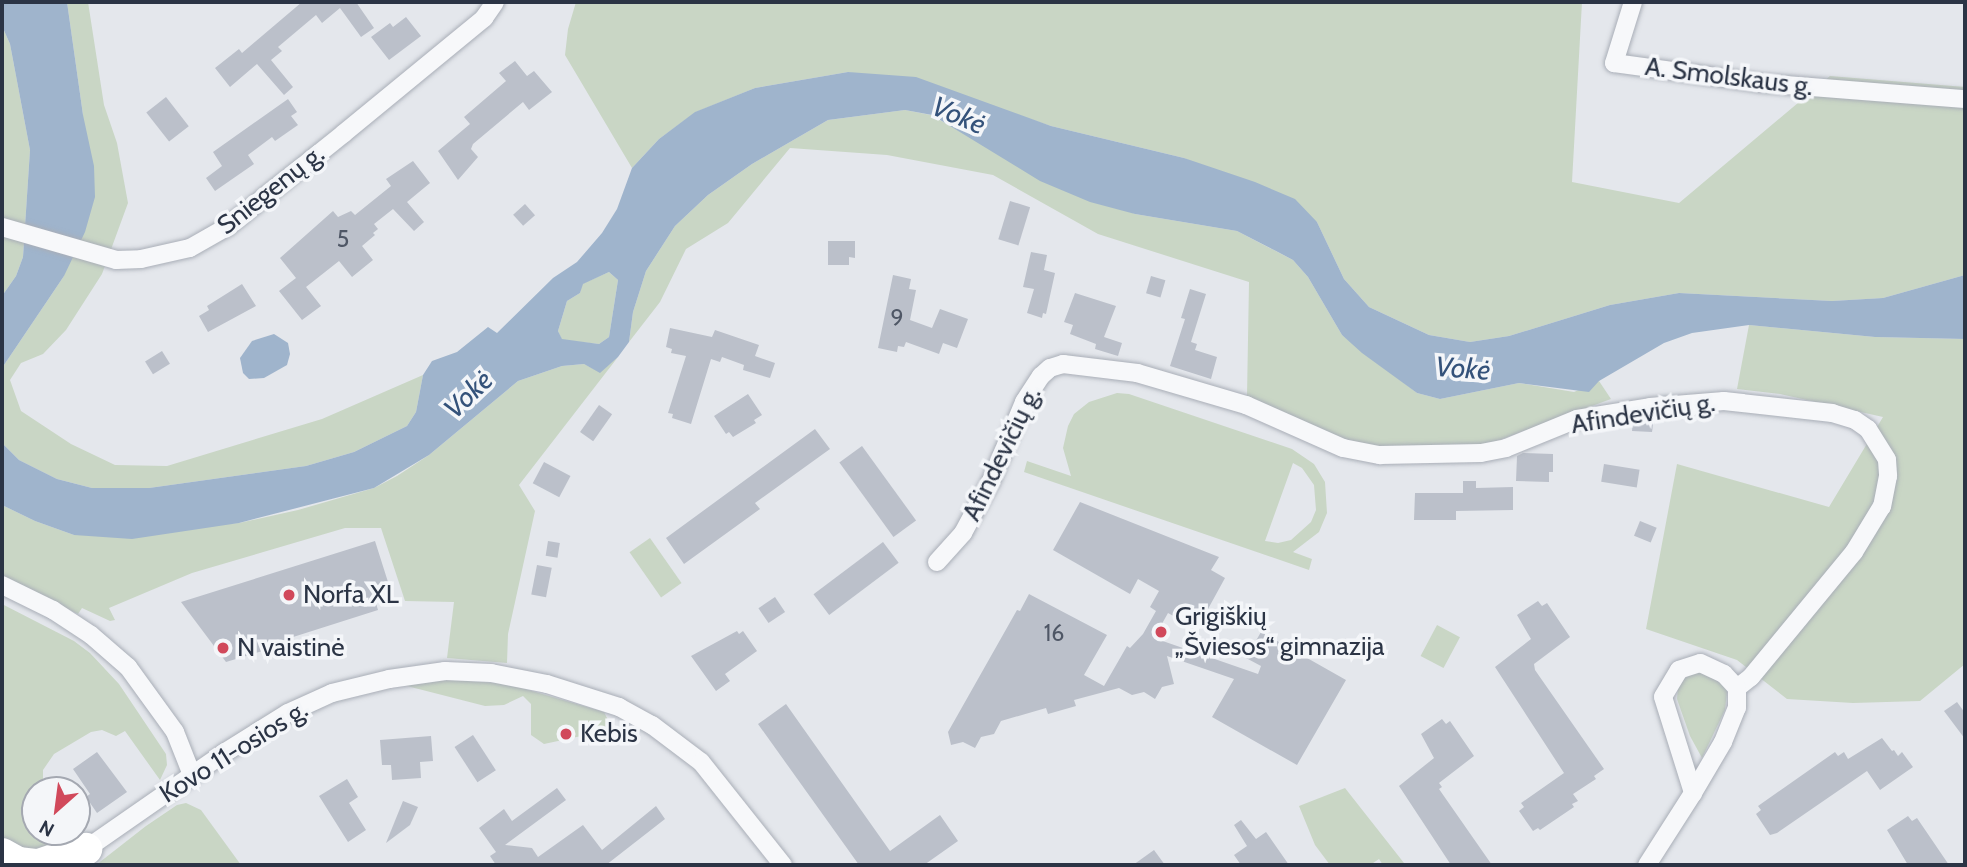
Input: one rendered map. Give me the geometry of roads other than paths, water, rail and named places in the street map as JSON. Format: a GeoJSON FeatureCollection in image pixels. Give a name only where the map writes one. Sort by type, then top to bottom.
{"type":"FeatureCollection","features":[{"type":"Feature","properties":{"kind":"highway"},"geometry":{"type":"LineString","coordinates":[[2,854],[18,863],[38,865],[80,857]]}},
{"type":"Feature","properties":{"kind":"street","name":"Sniegenų g."},"geometry":{"type":"LineString","coordinates":[[2,227],[116,260],[160,256],[190,248],[226,227],[484,18],[495,2]]}},
{"type":"Feature","properties":{"kind":"street","name":"A. Smolskaus g."},"geometry":{"type":"LineString","coordinates":[[1633,2],[1614,63],[1760,83],[1965,99]]}},
{"type":"Feature","properties":{"kind":"street","name":"Afindevičių g."},"geometry":{"type":"LineString","coordinates":[[936,562],[963,533],[991,481],[1024,402],[1041,376],[1050,368],[1063,364],[1137,373],[1247,405],[1343,448],[1380,455],[1481,453],[1507,448],[1577,419],[1650,407],[1724,401],[1832,412],[1855,419],[1868,429],[1886,460],[1888,476],[1882,506],[1854,552],[1751,677],[1737,688]]}},
{"type":"Feature","properties":{"kind":"street"},"geometry":{"type":"LineString","coordinates":[[2,585],[53,610],[91,635],[128,667],[175,732],[192,775]]}},
{"type":"Feature","properties":{"kind":"street"},"geometry":{"type":"LineString","coordinates":[[1647,865],[1693,793],[1723,742],[1737,708],[1737,688],[1724,674],[1700,663],[1679,670],[1663,697],[1693,793]]}},
{"type":"Feature","properties":{"kind":"street","name":"Kovo 11-osios g."},"geometry":{"type":"LineString","coordinates":[[80,857],[192,775],[280,717],[332,693],[389,678],[445,671],[491,673],[547,684],[619,707],[681,744],[716,778],[783,865]]}},
{"type":"Feature","properties":{"kind":"water"},"geometry":{"type":"Polygon","coordinates":[[[2,2],[67,2],[83,115],[94,166],[95,197],[85,232],[64,276],[2,368],[2,296],[16,276],[23,257],[30,150],[10,44],[2,26],[2,2]]]}},
{"type":"Feature","properties":{"kind":"water","name":"Vokė"},"geometry":{"type":"Polygon","coordinates":[[[848,72],[916,77],[1051,126],[1184,158],[1255,182],[1295,199],[1317,222],[1344,279],[1369,307],[1429,335],[1470,342],[1509,336],[1610,305],[1679,293],[1832,301],[1883,298],[1965,275],[1965,339],[1875,337],[1749,325],[1692,333],[1664,343],[1599,381],[1589,392],[1519,383],[1440,399],[1417,393],[1342,335],[1308,277],[1293,260],[1237,231],[1135,214],[1090,202],[1040,181],[932,115],[905,110],[828,120],[752,164],[708,195],[675,226],[646,271],[633,312],[629,342],[618,357],[600,373],[584,364],[562,366],[518,381],[429,455],[374,488],[239,523],[132,539],[74,535],[2,505],[2,443],[19,460],[57,479],[92,488],[149,488],[306,466],[354,452],[407,426],[416,412],[423,375],[432,361],[457,352],[488,327],[497,333],[553,278],[577,262],[602,233],[617,209],[632,168],[659,139],[695,112],[755,88],[848,72]],[[609,272],[583,284],[580,293],[567,301],[558,331],[562,339],[599,344],[609,337],[618,280],[609,272]]]}},
{"type":"Feature","properties":{"kind":"water"},"geometry":{"type":"Polygon","coordinates":[[[274,334],[288,343],[290,354],[287,365],[264,378],[249,379],[243,373],[240,358],[252,341],[274,334]]]}},
{"type":"Feature","properties":{"kind":"place","name":"Norfa XL"},"geometry":{"type":"Point","coordinates":[289,595]}},
{"type":"Feature","properties":{"kind":"place","name":"Grigiškių „Šviesos“ gimnazija"},"geometry":{"type":"Point","coordinates":[1161,632]}},
{"type":"Feature","properties":{"kind":"place","name":"N vaistinė"},"geometry":{"type":"Point","coordinates":[223,648]}},
{"type":"Feature","properties":{"kind":"place","name":"Kebis"},"geometry":{"type":"Point","coordinates":[566,734]}}]}
